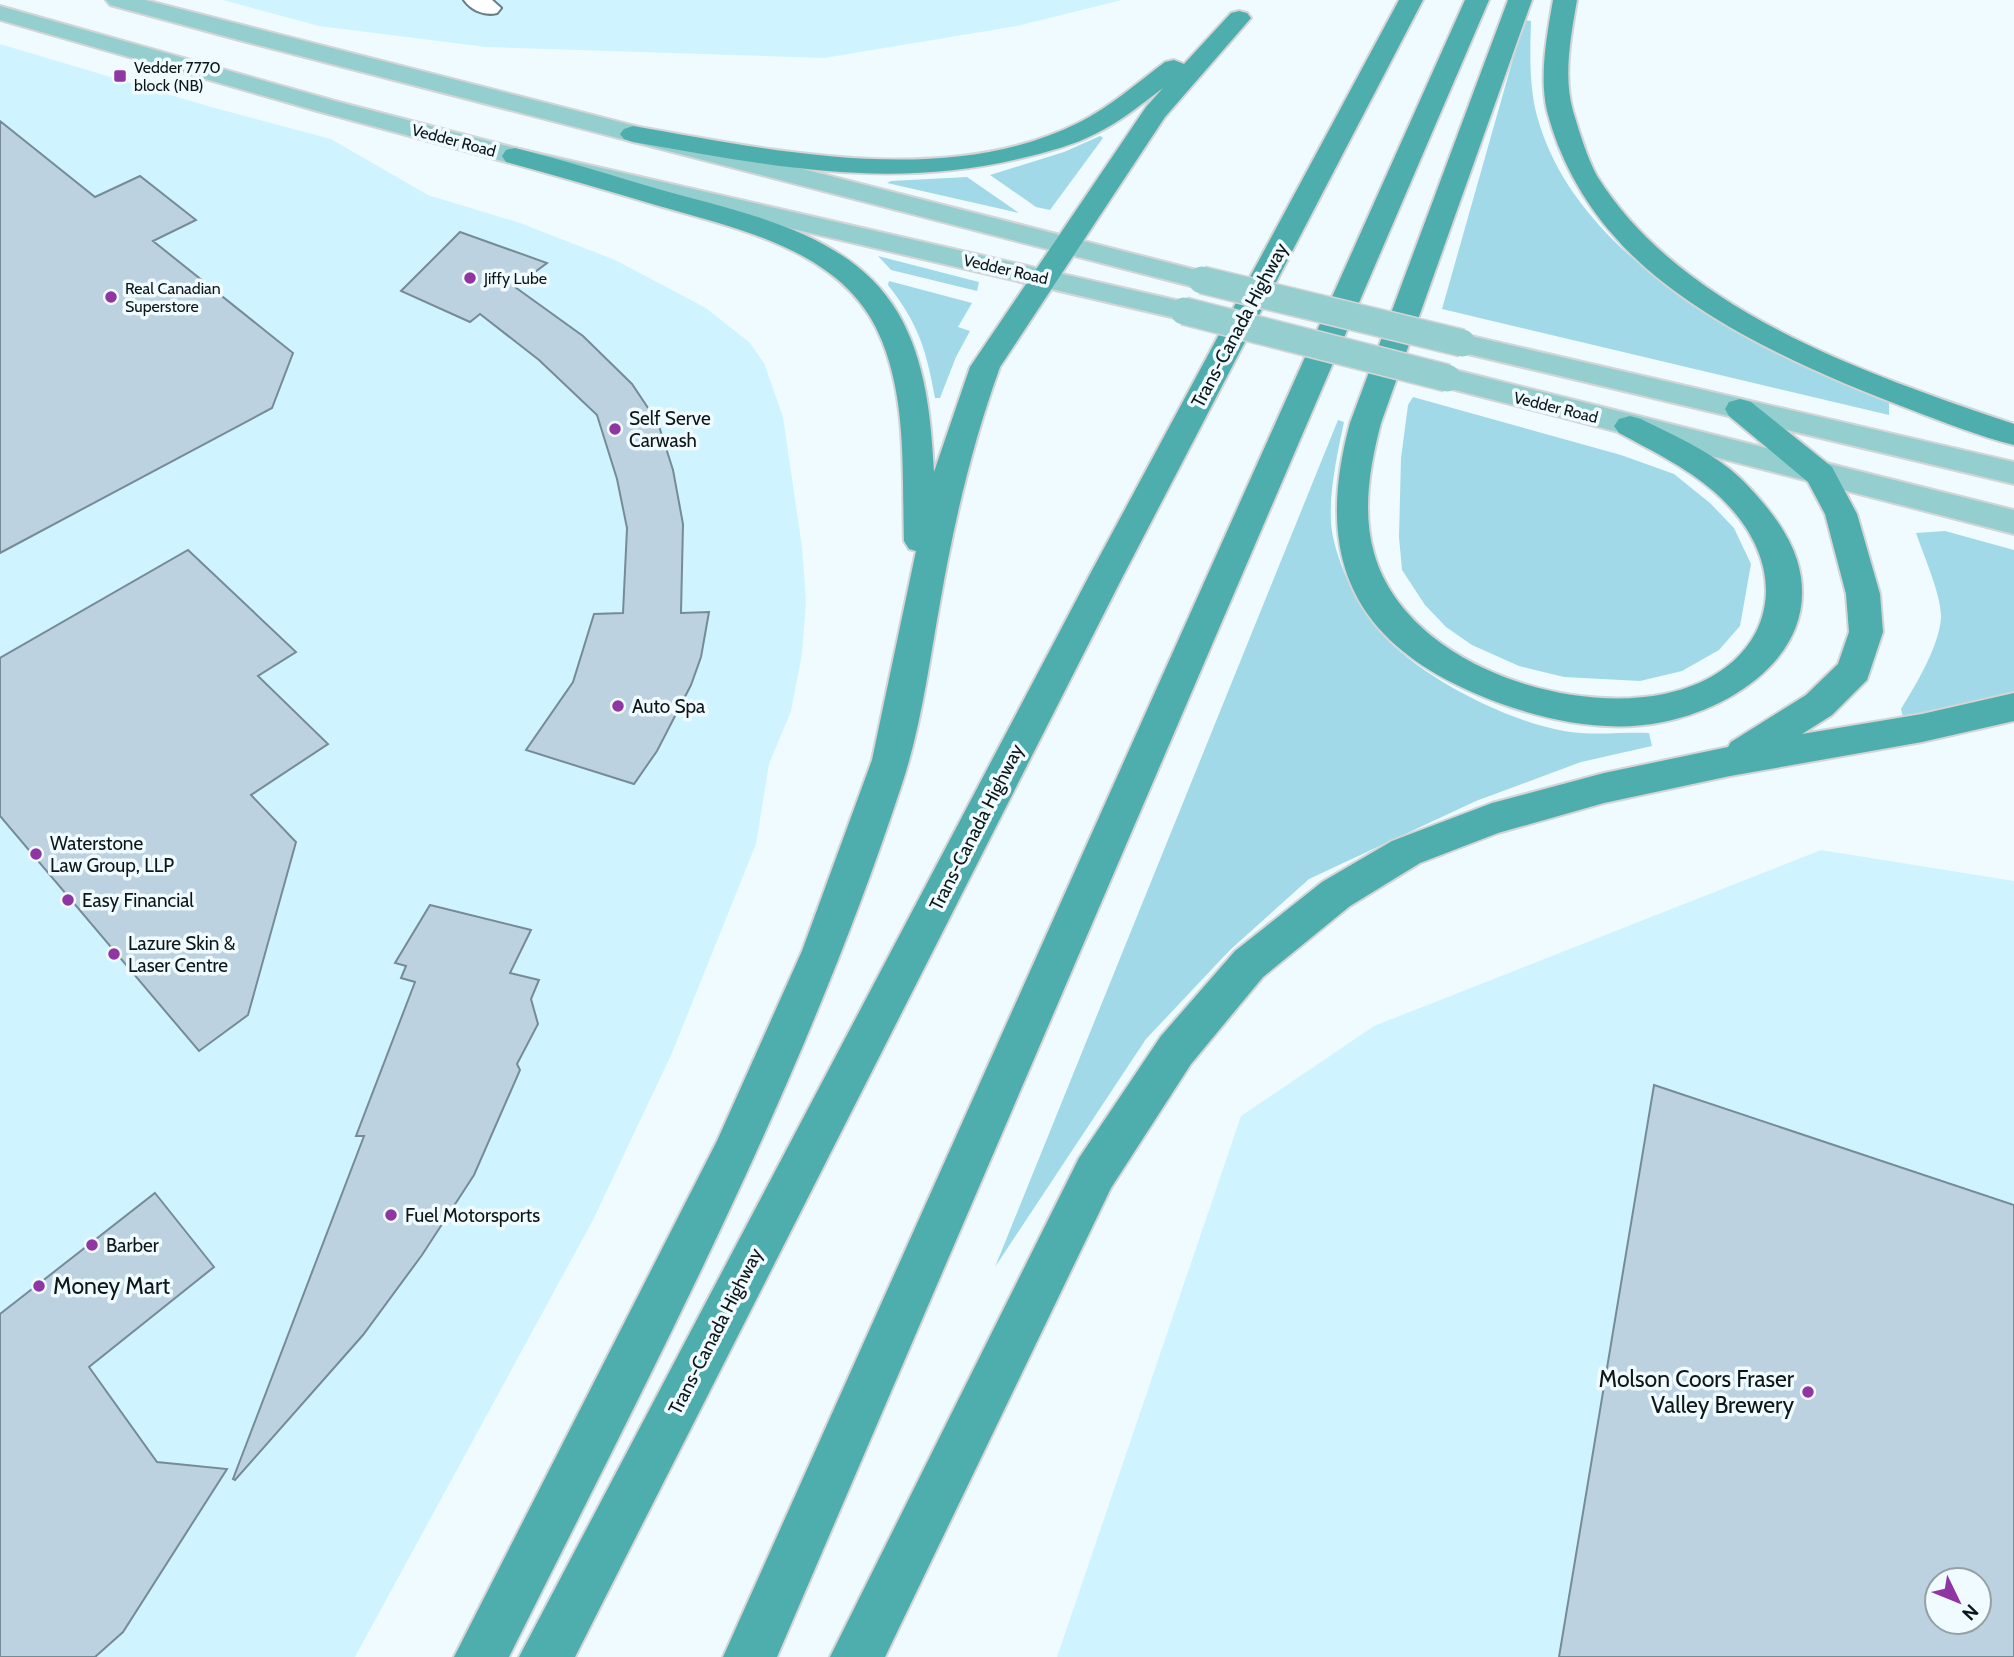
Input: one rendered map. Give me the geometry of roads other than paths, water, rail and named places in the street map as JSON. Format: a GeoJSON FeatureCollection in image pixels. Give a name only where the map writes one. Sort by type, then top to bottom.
{"type":"FeatureCollection","features":[{"type":"Feature","properties":{"kind":"highway","name":"Trans-Canada Highway"},"geometry":{"type":"LineString","coordinates":[[546,1657],[1105,578],[1411,0]]}},
{"type":"Feature","properties":{"kind":"highway"},"geometry":{"type":"LineString","coordinates":[[750,1657],[1477,0]]}},
{"type":"Feature","properties":{"kind":"highway"},"geometry":{"type":"LineString","coordinates":[[1520,0],[1510,22],[1474,134],[1374,396],[1356,452],[1352,497],[1353,535],[1365,578],[1393,624],[1423,650],[1457,670],[1509,693],[1566,708],[1616,711],[1662,709],[1712,692],[1752,667],[1775,639],[1787,604],[1781,563],[1766,533],[1735,492],[1690,458],[1630,426]]}},
{"type":"Feature","properties":{"kind":"highway"},"geometry":{"type":"LineString","coordinates":[[1564,0],[1555,65],[1561,112],[1576,162],[1606,211],[1650,257],[1701,295],[1756,330],[1838,370],[1921,403],[2014,435]]}},
{"type":"Feature","properties":{"kind":"highway"},"geometry":{"type":"LineString","coordinates":[[481,1657],[681,1261],[764,1086],[848,882],[894,752],[924,585],[952,462],[968,407],[985,367],[1063,246],[1155,112],[1246,12],[1092,126],[1038,146],[972,162],[909,169],[845,167],[634,134]]}},
{"type":"Feature","properties":{"kind":"highway"},"geometry":{"type":"LineString","coordinates":[[515,156],[775,231],[808,247],[866,290],[889,320],[904,356],[912,393],[924,585]]}},
{"type":"Feature","properties":{"kind":"highway"},"geometry":{"type":"LineString","coordinates":[[1730,761],[1819,705],[1854,670],[1866,632],[1863,594],[1841,514],[1821,475],[1740,409]]}},
{"type":"Feature","properties":{"kind":"highway"},"geometry":{"type":"LineString","coordinates":[[857,1657],[1095,1173],[1175,1050],[1248,964],[1336,894],[1406,852],[1504,815],[1604,788],[1730,761],[1922,728],[2014,707]]}},
{"type":"Feature","properties":{"kind":"main road","name":"Vedder Road"},"geometry":{"type":"LineString","coordinates":[[118,0],[313,54],[634,134],[1063,246],[2014,473]]}},
{"type":"Feature","properties":{"kind":"main road","name":"Vedder Road"},"geometry":{"type":"LineString","coordinates":[[0,13],[326,106],[515,156],[1184,311],[2014,522]]}},
{"type":"Feature","properties":{"kind":"place","name":"Vedder 7770 block (NB)"},"geometry":{"type":"Point","coordinates":[120,76]}},
{"type":"Feature","properties":{"kind":"place","name":"Jiffy Lube"},"geometry":{"type":"Point","coordinates":[470,278]}},
{"type":"Feature","properties":{"kind":"place","name":"Real Canadian Superstore"},"geometry":{"type":"Point","coordinates":[111,297]}},
{"type":"Feature","properties":{"kind":"place","name":"Self Serve Carwash"},"geometry":{"type":"Point","coordinates":[615,429]}},
{"type":"Feature","properties":{"kind":"place","name":"Auto Spa"},"geometry":{"type":"Point","coordinates":[618,706]}},
{"type":"Feature","properties":{"kind":"place","name":"Waterstone Law Group, LLP"},"geometry":{"type":"Point","coordinates":[36,854]}},
{"type":"Feature","properties":{"kind":"place","name":"Easy Financial"},"geometry":{"type":"Point","coordinates":[68,900]}},
{"type":"Feature","properties":{"kind":"place","name":"Lazure Skin & Laser Centre"},"geometry":{"type":"Point","coordinates":[114,954]}},
{"type":"Feature","properties":{"kind":"place","name":"Fuel Motorsports"},"geometry":{"type":"Point","coordinates":[391,1215]}},
{"type":"Feature","properties":{"kind":"place","name":"Barber"},"geometry":{"type":"Point","coordinates":[92,1245]}},
{"type":"Feature","properties":{"kind":"place","name":"Money Mart"},"geometry":{"type":"Point","coordinates":[39,1286]}},
{"type":"Feature","properties":{"kind":"place","name":"Molson Coors Fraser Valley Brewery"},"geometry":{"type":"Point","coordinates":[1808,1392]}}]}
